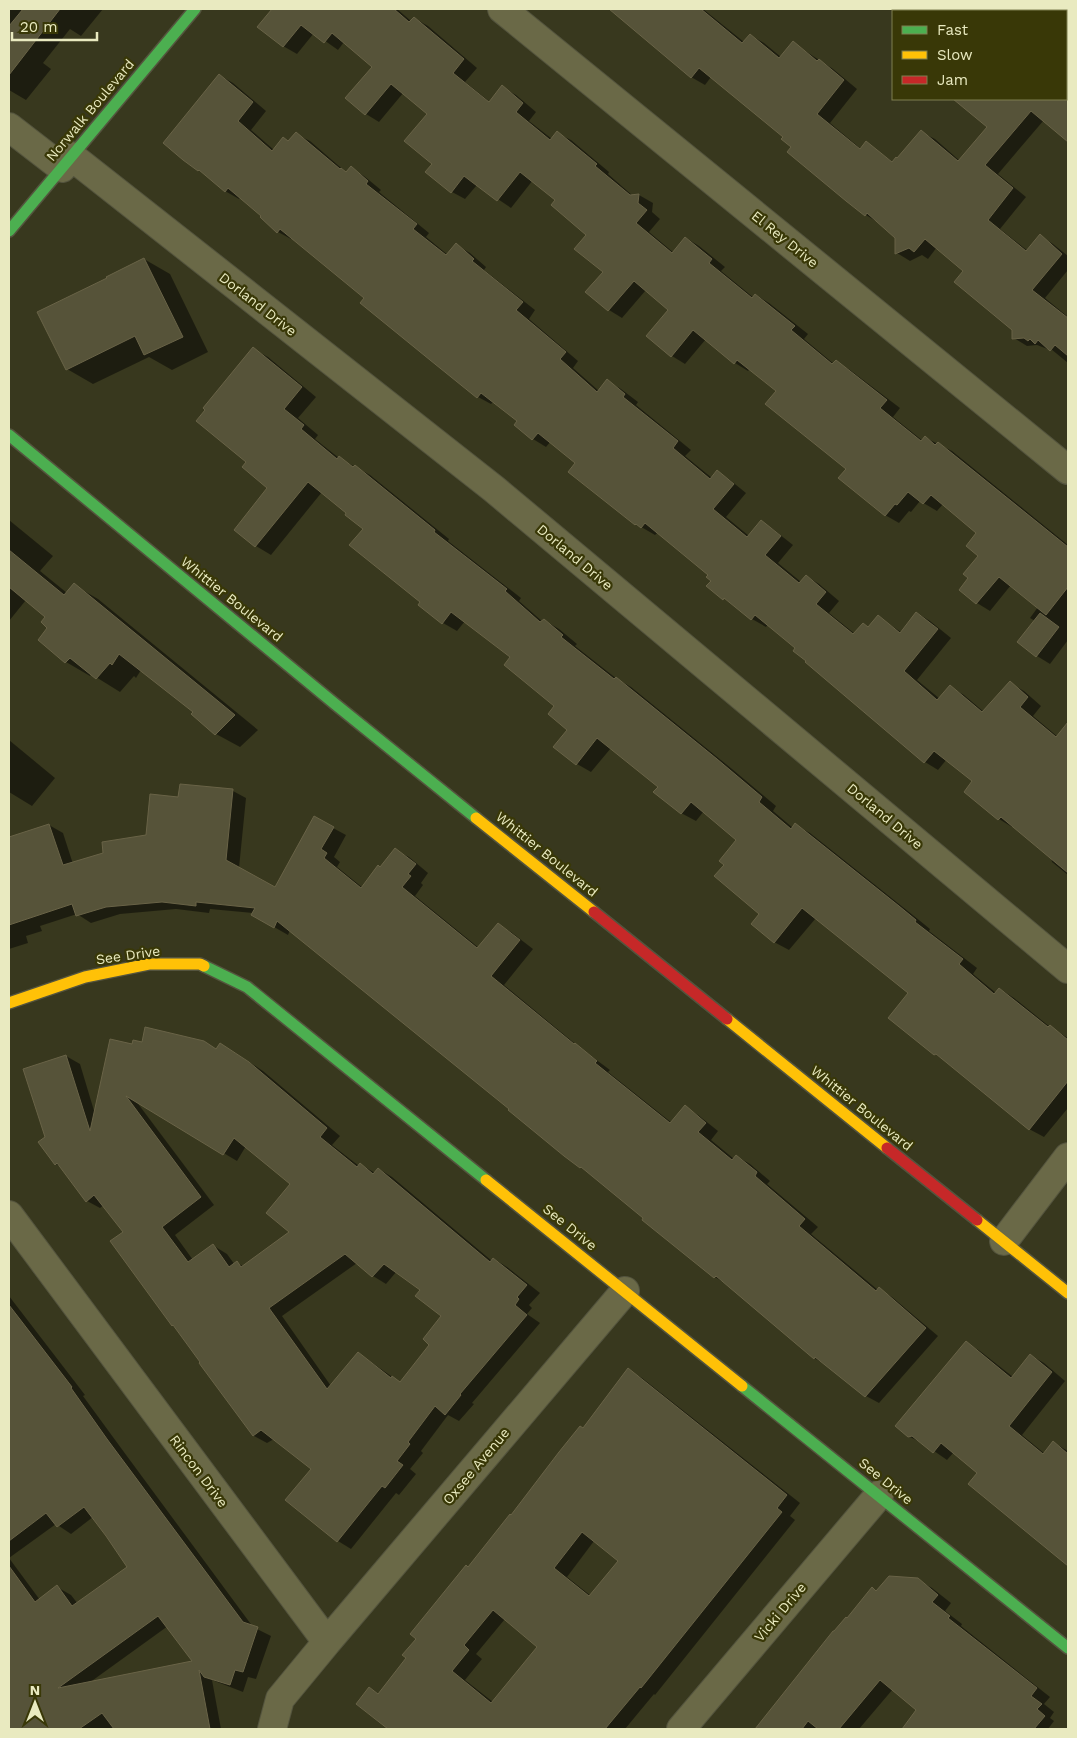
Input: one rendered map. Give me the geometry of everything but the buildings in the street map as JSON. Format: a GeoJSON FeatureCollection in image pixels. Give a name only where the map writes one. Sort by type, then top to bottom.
{"type":"FeatureCollection","features":[{"type":"Feature","properties":{"kind":"main road","name":"Norwalk Boulevard"},"geometry":{"type":"LineString","coordinates":[[9,231],[195,9]]}},
{"type":"Feature","properties":{"kind":"main road","name":"Whittier Boulevard"},"geometry":{"type":"LineString","coordinates":[[9,435],[335,704],[1068,1293]]}},
{"type":"Feature","properties":{"kind":"main road","name":"See Drive"},"geometry":{"type":"LineString","coordinates":[[9,1003],[85,977],[149,964],[200,964],[248,987],[1068,1648]]}},
{"type":"Feature","properties":{"kind":"street","name":"El Rey Drive"},"geometry":{"type":"LineString","coordinates":[[502,9],[1068,470]]}},
{"type":"Feature","properties":{"kind":"street","name":"Dorland Drive"},"geometry":{"type":"LineString","coordinates":[[9,126],[66,162],[494,489],[1068,969]]}},
{"type":"Feature","properties":{"kind":"street"},"geometry":{"type":"LineString","coordinates":[[1004,1241],[1068,1157]]}},
{"type":"Feature","properties":{"kind":"street","name":"Rincon Drive"},"geometry":{"type":"LineString","coordinates":[[9,1215],[327,1642]]}},
{"type":"Feature","properties":{"kind":"street","name":"Oxsee Avenue"},"geometry":{"type":"LineString","coordinates":[[327,1642],[625,1291]]}},
{"type":"Feature","properties":{"kind":"street","name":"Vicki Drive"},"geometry":{"type":"LineString","coordinates":[[681,1729],[879,1495]]}},
{"type":"Feature","properties":{"kind":"street"},"geometry":{"type":"LineString","coordinates":[[272,1729],[280,1699],[327,1642]]}},
{"type":"Feature","properties":{"kind":"traffic: fast"},"geometry":{"type":"LineString","coordinates":[[9,231],[195,9]]}},
{"type":"Feature","properties":{"kind":"traffic: fast"},"geometry":{"type":"LineString","coordinates":[[9,435],[476,818]]}},
{"type":"Feature","properties":{"kind":"traffic: fast"},"geometry":{"type":"LineString","coordinates":[[204,966],[247,987],[486,1180]]}},
{"type":"Feature","properties":{"kind":"traffic: fast"},"geometry":{"type":"LineString","coordinates":[[742,1386],[1068,1648]]}},
{"type":"Feature","properties":{"kind":"traffic: slow"},"geometry":{"type":"LineString","coordinates":[[476,818],[594,912]]}},
{"type":"Feature","properties":{"kind":"traffic: slow"},"geometry":{"type":"LineString","coordinates":[[9,1003],[85,977],[149,964],[200,964],[204,966]]}},
{"type":"Feature","properties":{"kind":"traffic: slow"},"geometry":{"type":"LineString","coordinates":[[727,1019],[887,1148]]}},
{"type":"Feature","properties":{"kind":"traffic: slow"},"geometry":{"type":"LineString","coordinates":[[486,1180],[742,1386]]}},
{"type":"Feature","properties":{"kind":"traffic: slow"},"geometry":{"type":"LineString","coordinates":[[977,1220],[1068,1293]]}},
{"type":"Feature","properties":{"kind":"traffic: jam"},"geometry":{"type":"LineString","coordinates":[[594,912],[727,1019]]}},
{"type":"Feature","properties":{"kind":"traffic: jam"},"geometry":{"type":"LineString","coordinates":[[887,1148],[977,1220]]}}]}
